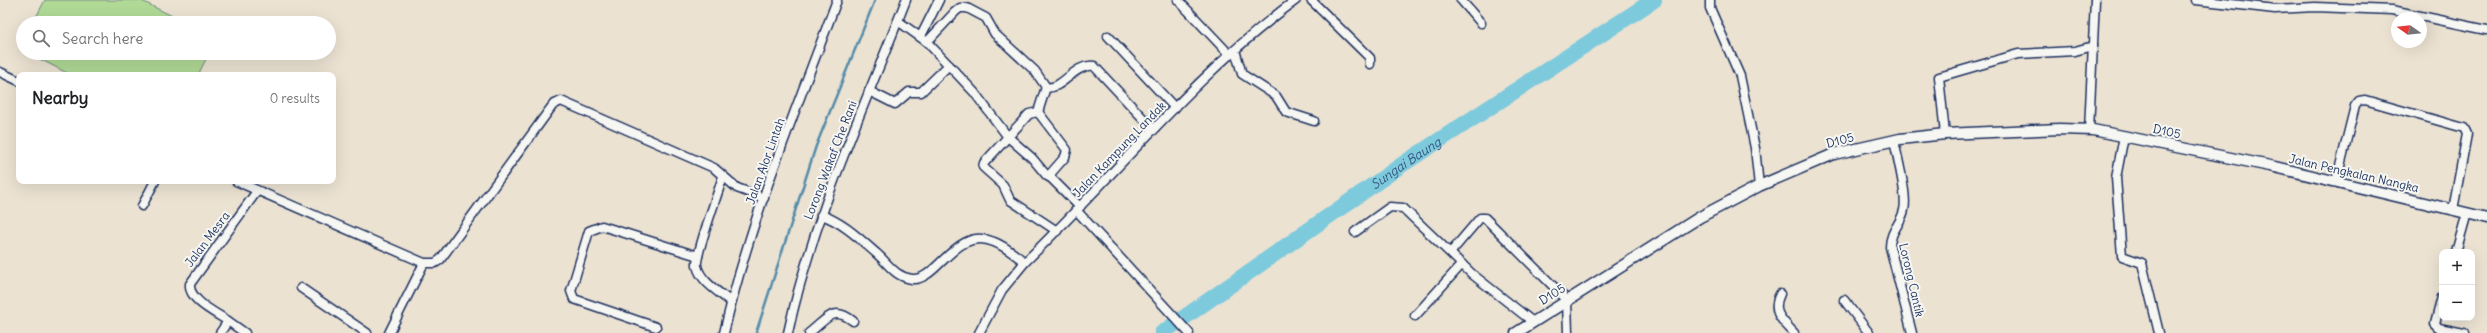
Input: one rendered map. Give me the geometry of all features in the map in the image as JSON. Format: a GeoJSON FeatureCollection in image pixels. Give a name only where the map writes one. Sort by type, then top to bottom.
{"type":"FeatureCollection","features":[{"type":"Feature","properties":{"kind":"street","name":"Jalan Alor Lintah"},"geometry":{"type":"LineString","coordinates":[[724,333],[731,302],[764,198],[837,0]]}},
{"type":"Feature","properties":{"kind":"street","name":"Lorong Wakaf Che Rani"},"geometry":{"type":"LineString","coordinates":[[788,333],[804,264],[821,215],[906,0]]}},
{"type":"Feature","properties":{"kind":"street"},"geometry":{"type":"LineString","coordinates":[[924,39],[939,0]]}},
{"type":"Feature","properties":{"kind":"street","name":"Jalan Kampung Landak"},"geometry":{"type":"LineString","coordinates":[[979,333],[1002,290],[1025,262],[1057,231],[1175,108],[1232,53],[1268,21],[1296,0]]}},
{"type":"Feature","properties":{"kind":"street"},"geometry":{"type":"LineString","coordinates":[[1311,0],[1370,58],[1370,64]]}},
{"type":"Feature","properties":{"kind":"street"},"geometry":{"type":"LineString","coordinates":[[1461,0],[1481,22]]}},
{"type":"Feature","properties":{"kind":"street"},"geometry":{"type":"LineString","coordinates":[[1710,0],[1710,8],[1740,76],[1755,148],[1759,186]]}},
{"type":"Feature","properties":{"kind":"street"},"geometry":{"type":"LineString","coordinates":[[2089,130],[2095,0]]}},
{"type":"Feature","properties":{"kind":"street"},"geometry":{"type":"LineString","coordinates":[[2196,0],[2275,9],[2315,8],[2392,10],[2487,30]]}},
{"type":"Feature","properties":{"kind":"street"},"geometry":{"type":"LineString","coordinates":[[1180,1],[1232,53],[1242,74],[1276,96],[1286,112],[1314,120]]}},
{"type":"Feature","properties":{"kind":"street"},"geometry":{"type":"LineString","coordinates":[[924,39],[954,12],[960,8],[966,8],[986,18],[995,34],[1035,71],[1046,87]]}},
{"type":"Feature","properties":{"kind":"street"},"geometry":{"type":"LineString","coordinates":[[898,21],[924,39],[949,65],[974,92],[1008,137],[1032,158],[1046,176],[1051,178],[1134,270],[1154,298],[1189,333]]}},
{"type":"Feature","properties":{"kind":"street"},"geometry":{"type":"LineString","coordinates":[[1108,36],[1175,108]]}},
{"type":"Feature","properties":{"kind":"street"},"geometry":{"type":"LineString","coordinates":[[1945,134],[1939,77],[2018,54],[2075,51],[2093,46]]}},
{"type":"Feature","properties":{"kind":"street"},"geometry":{"type":"LineString","coordinates":[[869,92],[895,104],[909,92],[921,92],[949,65]]}},
{"type":"Feature","properties":{"kind":"street"},"geometry":{"type":"LineString","coordinates":[[1046,87],[1054,87],[1082,66],[1094,66],[1154,130]]}},
{"type":"Feature","properties":{"kind":"street"},"geometry":{"type":"LineString","coordinates":[[0,72],[16,80]]}},
{"type":"Feature","properties":{"kind":"street"},"geometry":{"type":"LineString","coordinates":[[1038,112],[1046,87]]}},
{"type":"Feature","properties":{"kind":"street"},"geometry":{"type":"LineString","coordinates":[[2336,182],[2355,106],[2359,101],[2365,100],[2464,128],[2466,134],[2453,210]]}},
{"type":"Feature","properties":{"kind":"street"},"geometry":{"type":"LineString","coordinates":[[242,184],[257,192],[424,263],[440,260],[557,102],[566,102],[714,168],[737,188],[764,198]]}},
{"type":"Feature","properties":{"kind":"street"},"geometry":{"type":"LineString","coordinates":[[1038,112],[1029,114],[984,163],[984,169],[1003,185],[1010,200],[1057,231]]}},
{"type":"Feature","properties":{"kind":"street"},"geometry":{"type":"LineString","coordinates":[[1038,112],[1067,150],[1065,157],[1051,173],[1051,178]]}},
{"type":"Feature","properties":{"kind":"street","name":"D105"},"geometry":{"type":"LineString","coordinates":[[1516,333],[1700,216],[1759,186],[1834,154],[1894,140],[1945,134],[2058,128],[2089,130],[2215,154]]}},
{"type":"Feature","properties":{"kind":"street"},"geometry":{"type":"LineString","coordinates":[[2124,136],[2116,178],[2122,256],[2142,263],[2159,333]]}},
{"type":"Feature","properties":{"kind":"street","name":"Lorong Cantik"},"geometry":{"type":"LineString","coordinates":[[1894,140],[1905,203],[1902,216],[1890,238],[1890,247],[1912,333]]}},
{"type":"Feature","properties":{"kind":"street","name":"Jalan Pengkalan Nangka"},"geometry":{"type":"LineString","coordinates":[[2215,154],[2487,218]]}},
{"type":"Feature","properties":{"kind":"street"},"geometry":{"type":"LineString","coordinates":[[723,176],[698,256],[697,267],[712,287],[731,302]]}},
{"type":"Feature","properties":{"kind":"street"},"geometry":{"type":"LineString","coordinates":[[142,206],[153,184]]}},
{"type":"Feature","properties":{"kind":"street","name":"Jalan Mesra"},"geometry":{"type":"LineString","coordinates":[[245,333],[228,322],[192,294],[190,284],[257,192]]}},
{"type":"Feature","properties":{"kind":"street"},"geometry":{"type":"LineString","coordinates":[[1355,232],[1390,207],[1396,206],[1403,208],[1462,264],[1533,322]]}},
{"type":"Feature","properties":{"kind":"street"},"geometry":{"type":"LineString","coordinates":[[2457,249],[2467,213]]}},
{"type":"Feature","properties":{"kind":"street"},"geometry":{"type":"LineString","coordinates":[[821,215],[834,219],[877,254],[893,271],[912,279],[922,278],[958,246],[970,240],[979,239],[994,242],[1025,262]]}},
{"type":"Feature","properties":{"kind":"street"},"geometry":{"type":"LineString","coordinates":[[1450,252],[1480,218],[1485,218],[1567,300],[1568,333]]}},
{"type":"Feature","properties":{"kind":"street"},"geometry":{"type":"LineString","coordinates":[[656,327],[574,300],[571,290],[589,231],[602,226],[698,256]]}},
{"type":"Feature","properties":{"kind":"street"},"geometry":{"type":"LineString","coordinates":[[389,333],[424,263]]}},
{"type":"Feature","properties":{"kind":"street"},"geometry":{"type":"LineString","coordinates":[[1415,316],[1462,264]]}},
{"type":"Feature","properties":{"kind":"street"},"geometry":{"type":"LineString","coordinates":[[301,288],[367,333]]}},
{"type":"Feature","properties":{"kind":"street"},"geometry":{"type":"LineString","coordinates":[[1780,294],[1775,307],[1778,316],[1794,333]]}},
{"type":"Feature","properties":{"kind":"street"},"geometry":{"type":"LineString","coordinates":[[1844,300],[1869,333]]}},
{"type":"Feature","properties":{"kind":"street"},"geometry":{"type":"LineString","coordinates":[[2439,309],[2435,324],[2439,328],[2464,333]]}},
{"type":"Feature","properties":{"kind":"street"},"geometry":{"type":"LineString","coordinates":[[809,333],[834,313],[844,313],[853,321]]}},
{"type":"Feature","properties":{"kind":"street"},"geometry":{"type":"LineString","coordinates":[[220,333],[228,322]]}},
{"type":"Feature","properties":{"kind":"green space"},"geometry":{"type":"Polygon","coordinates":[[[45,0],[140,0],[172,16],[37,16],[45,0]]]}},
{"type":"Feature","properties":{"kind":"green space"},"geometry":{"type":"Polygon","coordinates":[[[42,60],[206,60],[200,72],[65,72],[42,60]]]}},
{"type":"Feature","properties":{"kind":"waterway"},"geometry":{"type":"LineString","coordinates":[[756,333],[816,146],[875,0]]}},
{"type":"Feature","properties":{"kind":"waterway","name":"Sungai Baung"},"geometry":{"type":"LineString","coordinates":[[1162,333],[1403,164],[1654,0]]}}]}
